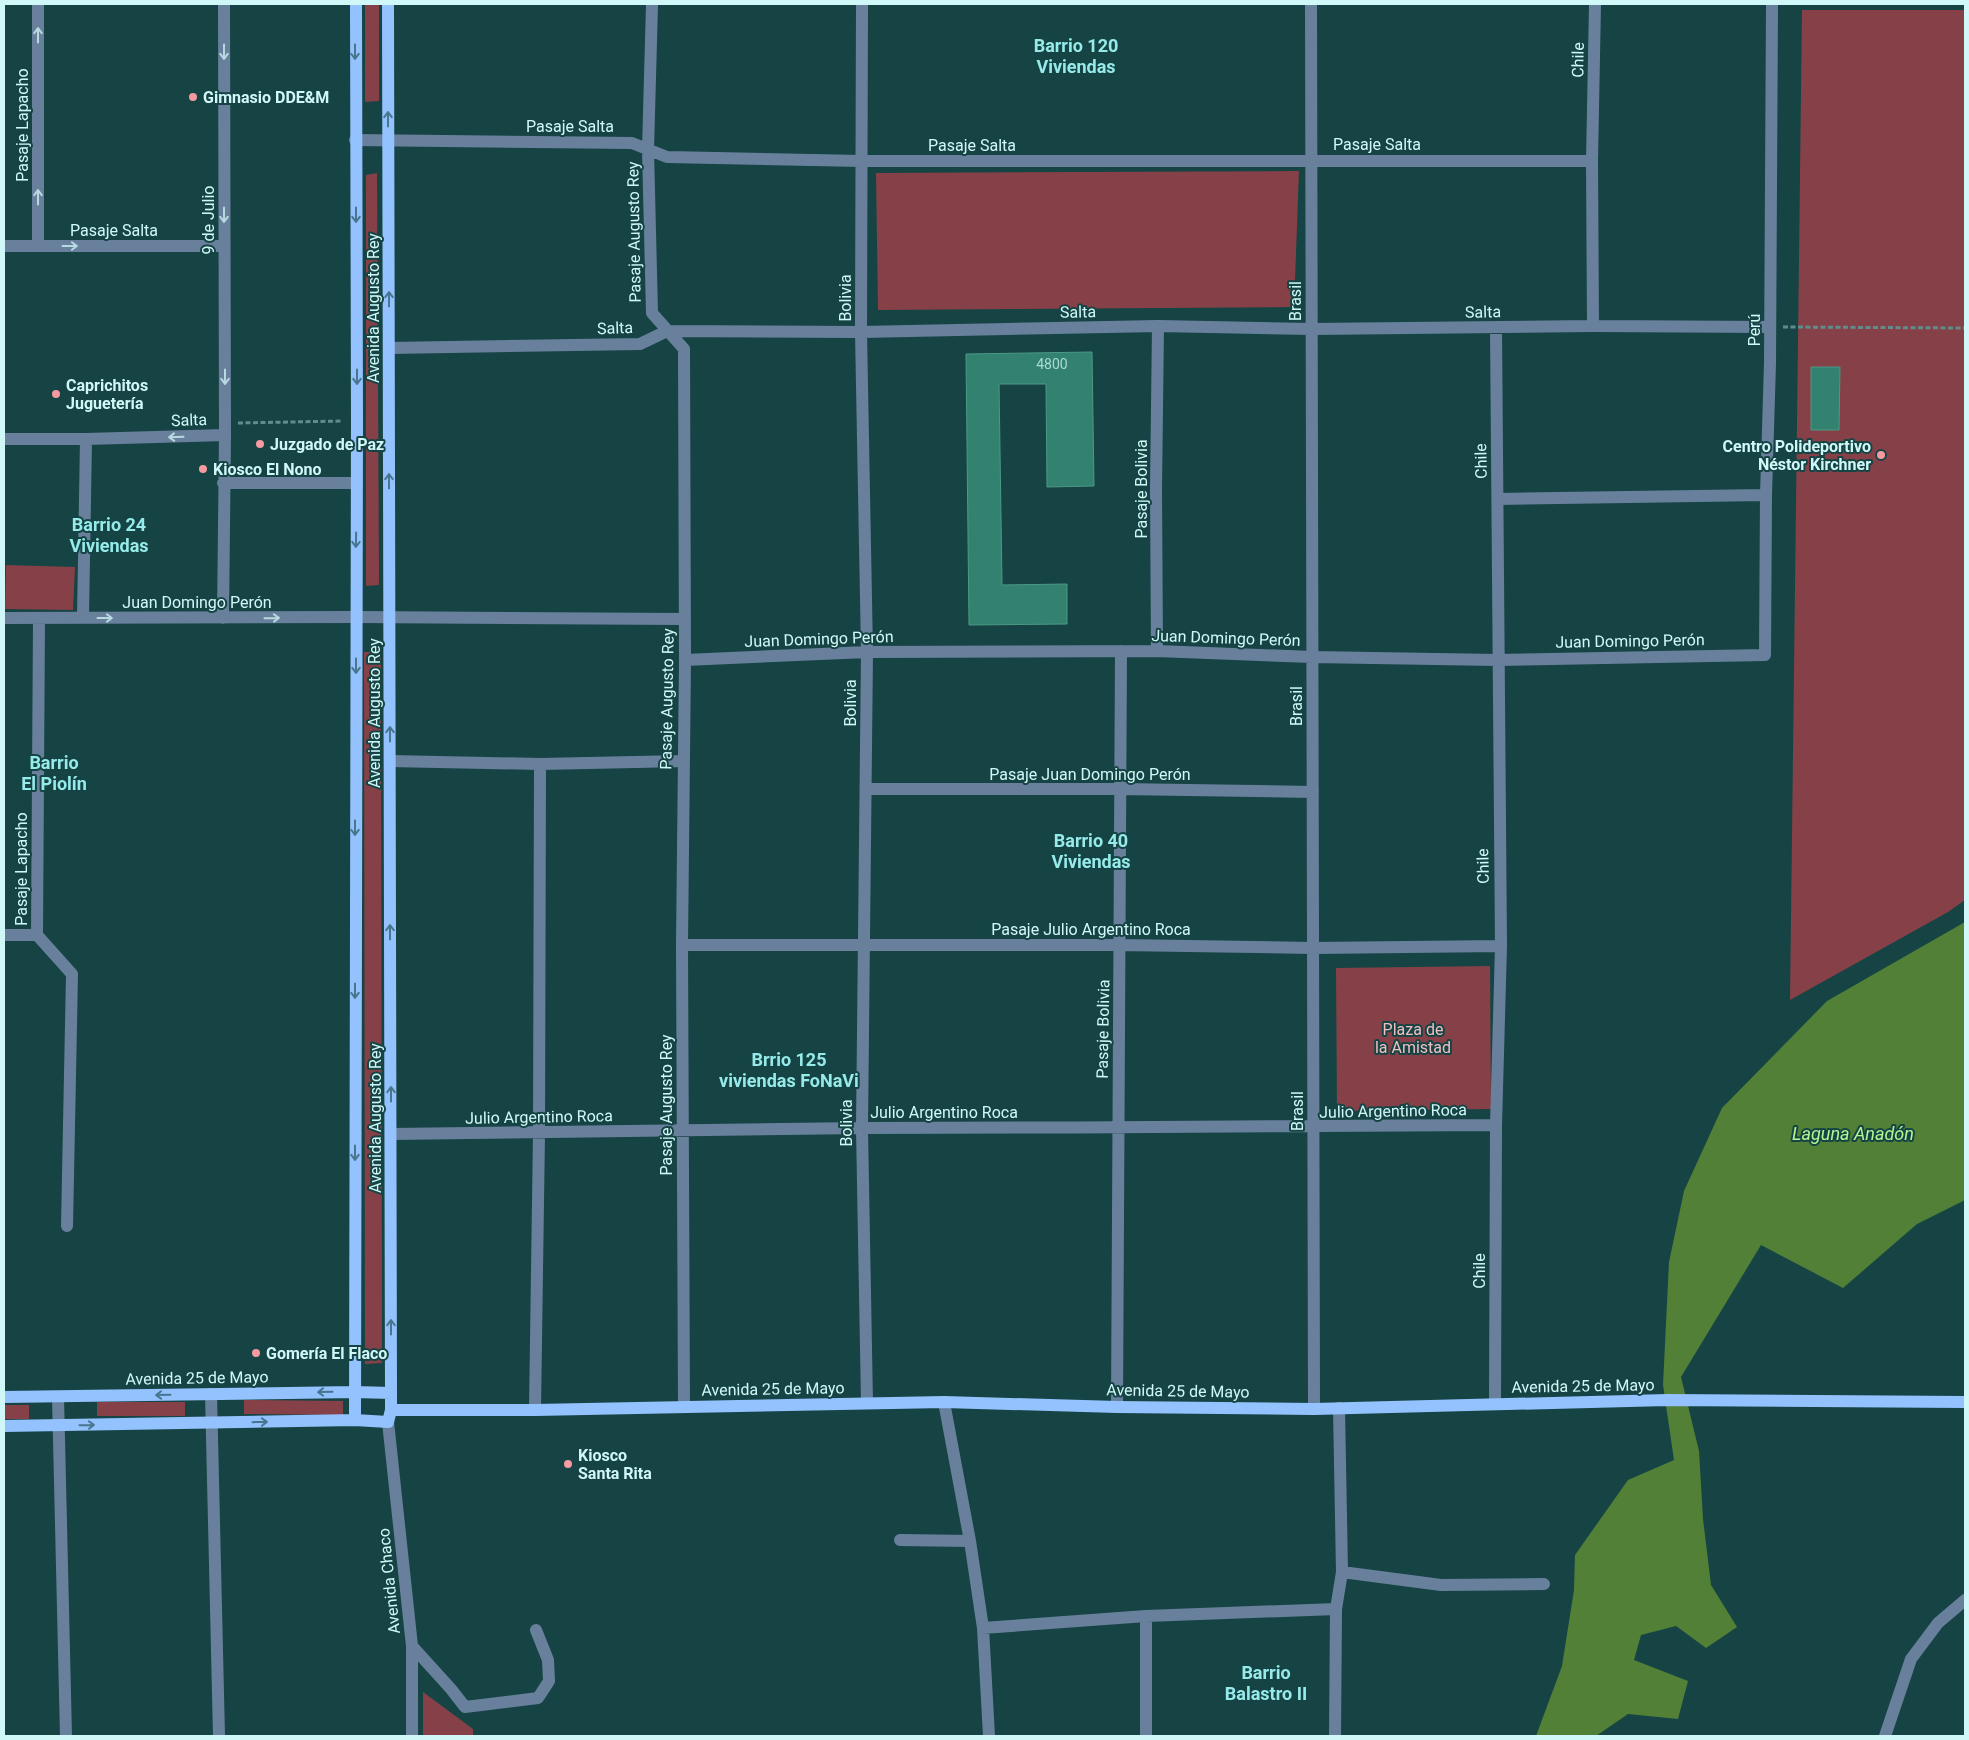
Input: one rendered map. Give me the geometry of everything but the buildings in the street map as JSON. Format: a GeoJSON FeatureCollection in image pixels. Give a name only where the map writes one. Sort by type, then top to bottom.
{"type":"FeatureCollection","features":[{"type":"Feature","properties":{"kind":"main road","name":"Avenida Augusto Rey"},"geometry":{"type":"LineString","coordinates":[[355,1420],[356,4]]}},
{"type":"Feature","properties":{"kind":"main road","name":"Avenida Augusto Rey"},"geometry":{"type":"LineString","coordinates":[[388,4],[390,1416]]}},
{"type":"Feature","properties":{"kind":"main road","name":"Avenida 25 de Mayo"},"geometry":{"type":"LineString","coordinates":[[4,1397],[391,1393]]}},
{"type":"Feature","properties":{"kind":"main road","name":"Avenida 25 de Mayo"},"geometry":{"type":"LineString","coordinates":[[4,1426],[355,1420],[390,1416],[535,1410],[944,1402],[1118,1407],[1314,1409],[1640,1401],[1965,1402]]}},
{"type":"Feature","properties":{"kind":"street","name":"Pasaje Lapacho"},"geometry":{"type":"LineString","coordinates":[[38,4],[38,246]]}},
{"type":"Feature","properties":{"kind":"street","name":"9 de Julio"},"geometry":{"type":"LineString","coordinates":[[223,618],[225,435],[224,4]]}},
{"type":"Feature","properties":{"kind":"street","name":"Pasaje Augusto Rey"},"geometry":{"type":"LineString","coordinates":[[652,4],[648,150],[652,313],[684,349],[685,660],[682,945],[684,1407]]}},
{"type":"Feature","properties":{"kind":"street","name":"Bolivia"},"geometry":{"type":"LineString","coordinates":[[862,4],[861,332],[867,652],[862,1128],[867,1403]]}},
{"type":"Feature","properties":{"kind":"street","name":"Brasil"},"geometry":{"type":"LineString","coordinates":[[1311,4],[1314,1409]]}},
{"type":"Feature","properties":{"kind":"street","name":"Chile"},"geometry":{"type":"LineString","coordinates":[[1593,326],[1592,161],[1596,4]]}},
{"type":"Feature","properties":{"kind":"street","name":"Perú"},"geometry":{"type":"LineString","coordinates":[[1765,655],[1772,4]]}},
{"type":"Feature","properties":{"kind":"street","name":"Pasaje Salta"},"geometry":{"type":"LineString","coordinates":[[355,140],[632,143],[667,157],[862,161],[1592,161]]}},
{"type":"Feature","properties":{"kind":"street","name":"Pasaje Salta"},"geometry":{"type":"LineString","coordinates":[[4,246],[224,246]]}},
{"type":"Feature","properties":{"kind":"street","name":"Salta"},"geometry":{"type":"LineString","coordinates":[[389,348],[640,344],[667,331],[861,332],[1158,326],[1312,329],[1593,326],[1770,327]]}},
{"type":"Feature","properties":{"kind":"street","name":"Pasaje Bolivia"},"geometry":{"type":"LineString","coordinates":[[1157,651],[1158,326]]}},
{"type":"Feature","properties":{"kind":"street","name":"Chile"},"geometry":{"type":"LineString","coordinates":[[1494,1404],[1496,1125],[1500,946],[1496,328]]}},
{"type":"Feature","properties":{"kind":"street","name":"Salta"},"geometry":{"type":"LineString","coordinates":[[4,439],[225,435]]}},
{"type":"Feature","properties":{"kind":"street"},"geometry":{"type":"LineString","coordinates":[[83,618],[86,439]]}},
{"type":"Feature","properties":{"kind":"street"},"geometry":{"type":"LineString","coordinates":[[223,483],[357,483]]}},
{"type":"Feature","properties":{"kind":"street"},"geometry":{"type":"LineString","coordinates":[[1498,499],[1766,495]]}},
{"type":"Feature","properties":{"kind":"street","name":"Juan Domingo Perón"},"geometry":{"type":"LineString","coordinates":[[4,618],[356,617],[684,619]]}},
{"type":"Feature","properties":{"kind":"street","name":"Pasaje Lapacho"},"geometry":{"type":"LineString","coordinates":[[39,619],[37,935],[72,974],[67,1226]]}},
{"type":"Feature","properties":{"kind":"street","name":"Pasaje Bolivia"},"geometry":{"type":"LineString","coordinates":[[1118,1407],[1117,1128],[1121,651]]}},
{"type":"Feature","properties":{"kind":"street","name":"Juan Domingo Perón"},"geometry":{"type":"LineString","coordinates":[[685,660],[867,652],[1157,651],[1312,657],[1497,660],[1765,655]]}},
{"type":"Feature","properties":{"kind":"street"},"geometry":{"type":"LineString","coordinates":[[390,761],[540,764],[683,761]]}},
{"type":"Feature","properties":{"kind":"street"},"geometry":{"type":"LineString","coordinates":[[535,1410],[540,764]]}},
{"type":"Feature","properties":{"kind":"street","name":"Pasaje Juan Domingo Perón"},"geometry":{"type":"LineString","coordinates":[[866,789],[1120,789],[1313,792]]}},
{"type":"Feature","properties":{"kind":"street"},"geometry":{"type":"LineString","coordinates":[[4,935],[37,935]]}},
{"type":"Feature","properties":{"kind":"street","name":"Pasaje Julio Argentino Roca"},"geometry":{"type":"LineString","coordinates":[[682,945],[1120,945],[1313,948],[1500,946]]}},
{"type":"Feature","properties":{"kind":"street","name":"Julio Argentino Roca"},"geometry":{"type":"LineString","coordinates":[[391,1134],[538,1134],[862,1128],[1313,1128],[1496,1125]]}},
{"type":"Feature","properties":{"kind":"street"},"geometry":{"type":"LineString","coordinates":[[211,1394],[219,1736]]}},
{"type":"Feature","properties":{"kind":"street"},"geometry":{"type":"LineString","coordinates":[[58,1397],[66,1736]]}},
{"type":"Feature","properties":{"kind":"street"},"geometry":{"type":"LineString","coordinates":[[944,1402],[970,1541],[983,1628],[989,1736]]}},
{"type":"Feature","properties":{"kind":"street"},"geometry":{"type":"LineString","coordinates":[[1335,1736],[1336,1609],[1342,1572],[1339,1408]]}},
{"type":"Feature","properties":{"kind":"street","name":"Avenida Chaco"},"geometry":{"type":"LineString","coordinates":[[390,1416],[412,1646],[412,1736]]}},
{"type":"Feature","properties":{"kind":"street"},"geometry":{"type":"LineString","coordinates":[[900,1540],[970,1541]]}},
{"type":"Feature","properties":{"kind":"street"},"geometry":{"type":"LineString","coordinates":[[1342,1572],[1441,1585],[1544,1584]]}},
{"type":"Feature","properties":{"kind":"street"},"geometry":{"type":"LineString","coordinates":[[1885,1736],[1911,1659],[1938,1624],[1965,1600]]}},
{"type":"Feature","properties":{"kind":"street"},"geometry":{"type":"LineString","coordinates":[[983,1628],[1146,1616],[1336,1609]]}},
{"type":"Feature","properties":{"kind":"street"},"geometry":{"type":"LineString","coordinates":[[1146,1616],[1146,1736]]}},
{"type":"Feature","properties":{"kind":"street"},"geometry":{"type":"LineString","coordinates":[[412,1646],[451,1689],[465,1708],[538,1698],[549,1681],[548,1660],[536,1630]]}},
{"type":"Feature","properties":{"kind":"path"},"geometry":{"type":"LineString","coordinates":[[1770,327],[1965,328]]}},
{"type":"Feature","properties":{"kind":"path"},"geometry":{"type":"LineString","coordinates":[[225,435],[239,422],[357,421]]}},
{"type":"Feature","properties":{"kind":"green space"},"geometry":{"type":"Polygon","coordinates":[[[365,4],[379,4],[379,101],[365,102],[365,4]]]}},
{"type":"Feature","properties":{"kind":"green space","name":"Centro Polideportivo Néstor Kirchner"},"geometry":{"type":"Polygon","coordinates":[[[1802,10],[1965,10],[1965,900],[1948,912],[1790,1000],[1802,10]]]}},
{"type":"Feature","properties":{"kind":"green space"},"geometry":{"type":"Polygon","coordinates":[[[1299,171],[1294,307],[878,310],[876,173],[1299,171]]]}},
{"type":"Feature","properties":{"kind":"green space"},"geometry":{"type":"Polygon","coordinates":[[[377,173],[379,585],[366,586],[366,175],[377,173]]]}},
{"type":"Feature","properties":{"kind":"green space"},"geometry":{"type":"Polygon","coordinates":[[[6,565],[75,567],[73,610],[5,609],[6,565]]]}},
{"type":"Feature","properties":{"kind":"green space"},"geometry":{"type":"Polygon","coordinates":[[[364,652],[381,652],[382,1363],[365,1364],[364,652]]]}},
{"type":"Feature","properties":{"kind":"green space","name":"Plaza de la Amistad"},"geometry":{"type":"Polygon","coordinates":[[[1490,966],[1491,1109],[1337,1111],[1336,968],[1490,966]]]}},
{"type":"Feature","properties":{"kind":"green space"},"geometry":{"type":"Polygon","coordinates":[[[244,1400],[343,1401],[343,1415],[244,1414],[244,1400]]]}},
{"type":"Feature","properties":{"kind":"green space"},"geometry":{"type":"Polygon","coordinates":[[[97,1402],[185,1402],[185,1416],[97,1416],[97,1402]]]}},
{"type":"Feature","properties":{"kind":"green space"},"geometry":{"type":"Polygon","coordinates":[[[4,1405],[29,1405],[29,1419],[4,1419],[4,1405]]]}},
{"type":"Feature","properties":{"kind":"green space"},"geometry":{"type":"Polygon","coordinates":[[[423,1692],[473,1729],[473,1736],[423,1736],[423,1692]]]}},
{"type":"Feature","properties":{"kind":"water","name":"Laguna Anadón"},"geometry":{"type":"Polygon","coordinates":[[[1965,922],[1965,1200],[1917,1224],[1843,1288],[1761,1245],[1681,1377],[1699,1451],[1703,1519],[1711,1585],[1737,1627],[1706,1648],[1676,1626],[1641,1635],[1634,1660],[1688,1681],[1678,1719],[1628,1714],[1596,1736],[1536,1736],[1562,1666],[1574,1590],[1575,1555],[1628,1480],[1674,1460],[1663,1385],[1669,1262],[1684,1191],[1722,1108],[1827,1001],[1965,922]]]}},
{"type":"Feature","properties":{"kind":"place","name":"Gimnasio DDE&M"},"geometry":{"type":"Point","coordinates":[193,97]}},
{"type":"Feature","properties":{"kind":"place","name":"Caprichitos Juguetería"},"geometry":{"type":"Point","coordinates":[56,394]}},
{"type":"Feature","properties":{"kind":"place","name":"Juzgado de Paz"},"geometry":{"type":"Point","coordinates":[260,444]}},
{"type":"Feature","properties":{"kind":"place","name":"Centro Polideportivo Néstor Kirchner"},"geometry":{"type":"Point","coordinates":[1881,455]}},
{"type":"Feature","properties":{"kind":"place","name":"Kiosco El Nono"},"geometry":{"type":"Point","coordinates":[203,469]}},
{"type":"Feature","properties":{"kind":"place","name":"Gomería El Flaco"},"geometry":{"type":"Point","coordinates":[256,1353]}},
{"type":"Feature","properties":{"kind":"place","name":"Kiosco Santa Rita"},"geometry":{"type":"Point","coordinates":[568,1464]}},
{"type":"Feature","properties":{"kind":"district","name":"Barrio 120 Viviendas"},"geometry":{"type":"Point","coordinates":[1076,55]}},
{"type":"Feature","properties":{"kind":"district","name":"Barrio 24 Viviendas"},"geometry":{"type":"Point","coordinates":[109,534]}},
{"type":"Feature","properties":{"kind":"district","name":"Barrio El Piolín"},"geometry":{"type":"Point","coordinates":[54,772]}},
{"type":"Feature","properties":{"kind":"district","name":"Barrio 40 Viviendas"},"geometry":{"type":"Point","coordinates":[1091,850]}},
{"type":"Feature","properties":{"kind":"district","name":"Brrio 125 viviendas FoNaVi"},"geometry":{"type":"Point","coordinates":[789,1069]}},
{"type":"Feature","properties":{"kind":"district","name":"Barrio Balastro II"},"geometry":{"type":"Point","coordinates":[1266,1682]}}]}
